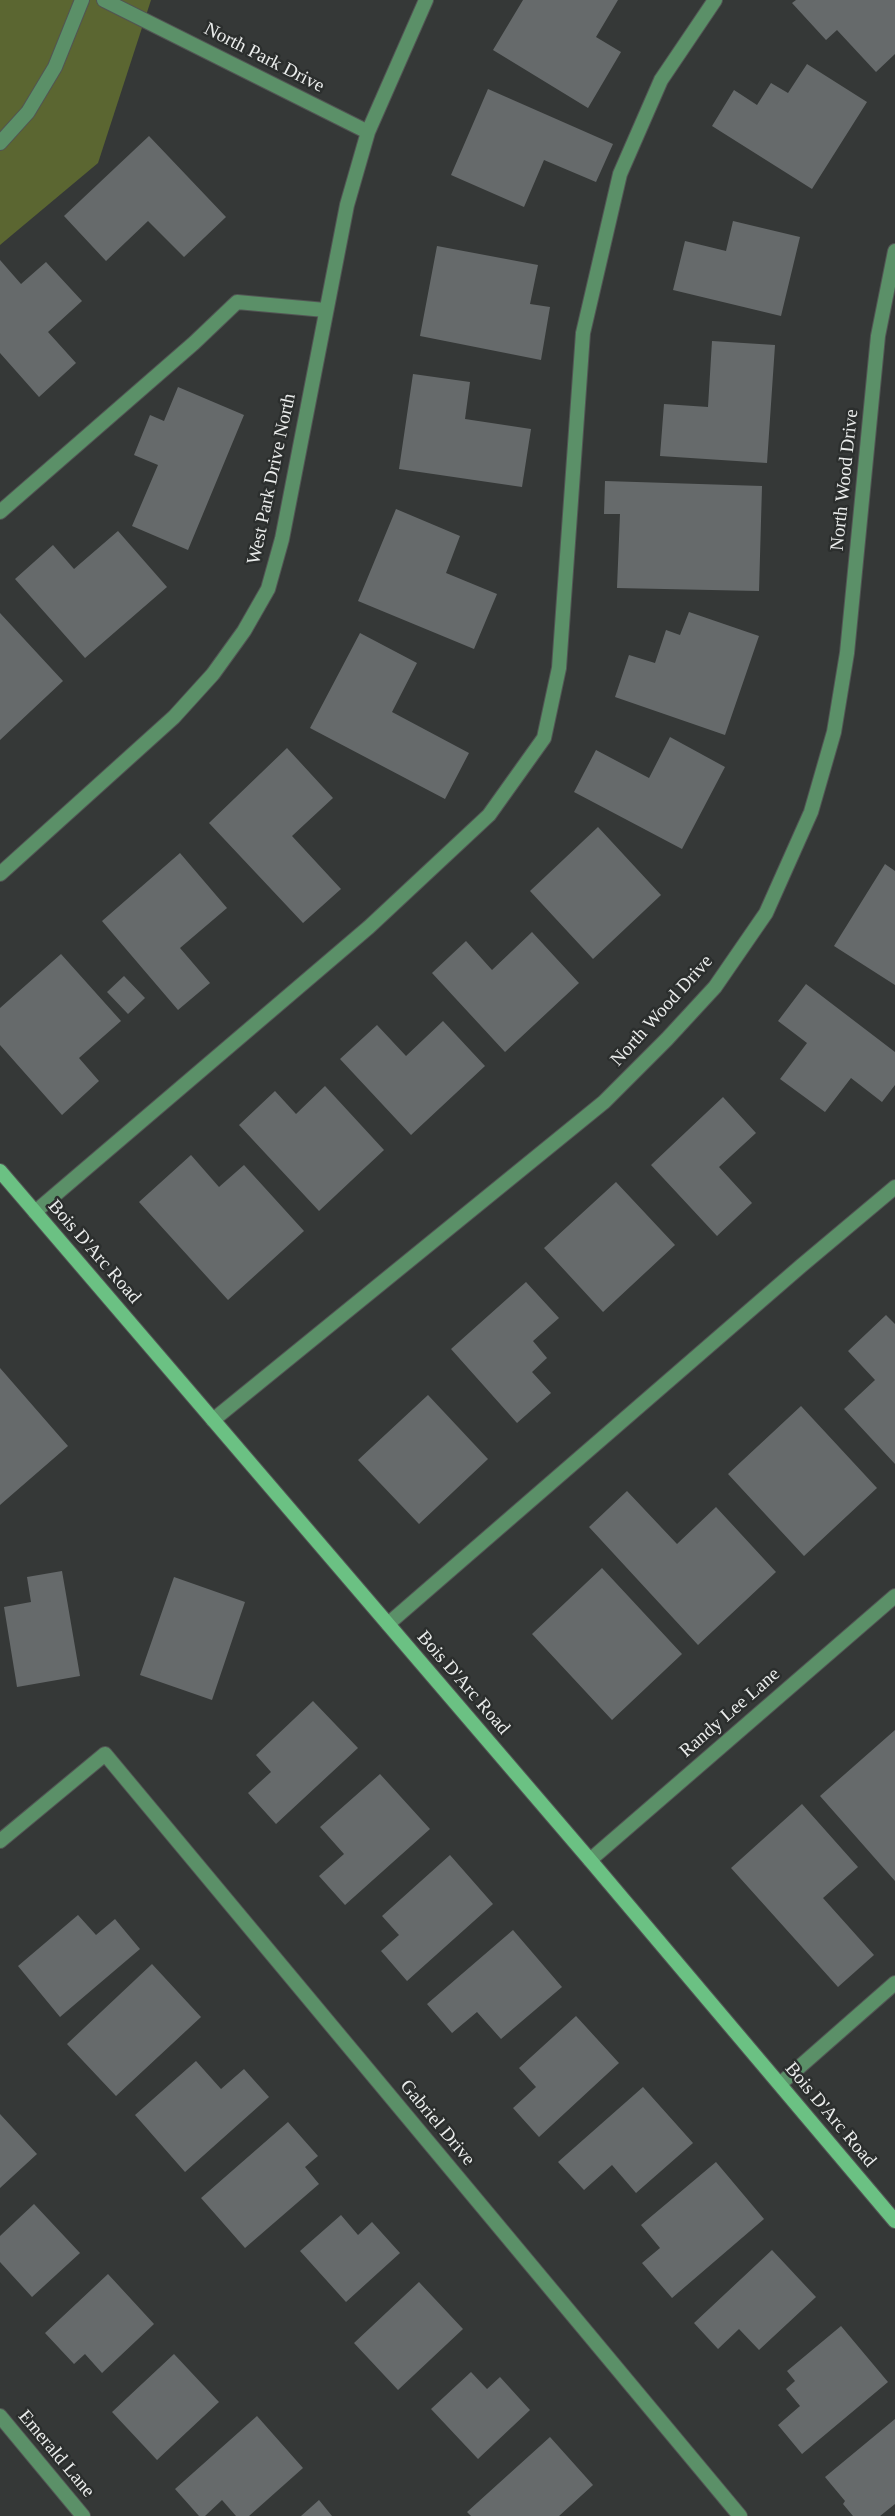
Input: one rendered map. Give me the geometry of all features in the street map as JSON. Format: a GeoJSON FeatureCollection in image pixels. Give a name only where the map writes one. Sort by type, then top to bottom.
{"type":"FeatureCollection","features":[{"type":"Feature","properties":{"kind":"street"},"geometry":{"type":"LineString","coordinates":[[0,143],[28,112],[55,67],[82,0]]}},
{"type":"Feature","properties":{"kind":"street","name":"North Park Drive"},"geometry":{"type":"LineString","coordinates":[[104,0],[368,132]]}},
{"type":"Feature","properties":{"kind":"street","name":"West Park Drive North"},"geometry":{"type":"LineString","coordinates":[[0,874],[174,717],[213,674],[250,621],[268,589],[282,538],[347,205],[368,132],[426,0]]}},
{"type":"Feature","properties":{"kind":"street"},"geometry":{"type":"LineString","coordinates":[[35,1212],[369,927],[469,834],[489,815],[544,738],[559,668],[583,333],[620,174],[661,80],[715,0]]}},
{"type":"Feature","properties":{"kind":"street","name":"North Wood Drive"},"geometry":{"type":"LineString","coordinates":[[213,1420],[604,1102],[715,987],[766,913],[811,812],[834,732],[848,653],[878,336],[895,251]]}},
{"type":"Feature","properties":{"kind":"street"},"geometry":{"type":"LineString","coordinates":[[0,512],[237,302],[325,310]]}},
{"type":"Feature","properties":{"kind":"street","name":"Bois D'Arc Road"},"geometry":{"type":"LineString","coordinates":[[0,1171],[895,2221]]}},
{"type":"Feature","properties":{"kind":"street"},"geometry":{"type":"LineString","coordinates":[[387,1624],[895,1187]]}},
{"type":"Feature","properties":{"kind":"street","name":"Randy Lee Lane"},"geometry":{"type":"LineString","coordinates":[[590,1860],[895,1596]]}},
{"type":"Feature","properties":{"kind":"street","name":"Gabriel Drive"},"geometry":{"type":"LineString","coordinates":[[0,1841],[105,1754],[740,2516]]}},
{"type":"Feature","properties":{"kind":"street"},"geometry":{"type":"LineString","coordinates":[[780,2084],[895,1983]]}},
{"type":"Feature","properties":{"kind":"street","name":"Emerald Lane"},"geometry":{"type":"LineString","coordinates":[[0,2416],[83,2516]]}},
{"type":"Feature","properties":{"kind":"green space"},"geometry":{"type":"Polygon","coordinates":[[[0,0],[151,0],[98,163],[0,245],[0,0]]]}},
{"type":"Feature","properties":{"kind":"building"},"geometry":{"type":"Polygon","coordinates":[[[523,0],[618,0],[596,37],[621,52],[588,108],[493,50],[523,0]]]}},
{"type":"Feature","properties":{"kind":"building"},"geometry":{"type":"Polygon","coordinates":[[[796,0],[895,0],[895,54],[876,72],[837,30],[826,40],[792,3],[796,0]]]}},
{"type":"Feature","properties":{"kind":"building"},"geometry":{"type":"Polygon","coordinates":[[[807,64],[867,102],[812,189],[712,126],[734,90],[757,105],[771,83],[788,93],[807,64]]]}},
{"type":"Feature","properties":{"kind":"building"},"geometry":{"type":"Polygon","coordinates":[[[488,89],[613,144],[596,182],[544,160],[524,207],[451,175],[488,89]]]}},
{"type":"Feature","properties":{"kind":"building"},"geometry":{"type":"Polygon","coordinates":[[[149,136],[226,217],[184,257],[148,221],[106,261],[64,216],[149,136]]]}},
{"type":"Feature","properties":{"kind":"building"},"geometry":{"type":"Polygon","coordinates":[[[733,221],[800,237],[781,316],[673,290],[685,241],[726,251],[733,221]]]}},
{"type":"Feature","properties":{"kind":"building"},"geometry":{"type":"Polygon","coordinates":[[[437,246],[538,265],[530,304],[550,307],[541,360],[420,336],[437,246]]]}},
{"type":"Feature","properties":{"kind":"building"},"geometry":{"type":"Polygon","coordinates":[[[0,260],[21,284],[46,262],[82,301],[48,332],[76,363],[39,397],[0,353],[0,260]]]}},
{"type":"Feature","properties":{"kind":"building"},"geometry":{"type":"Polygon","coordinates":[[[712,341],[775,345],[767,463],[660,456],[664,404],[708,407],[712,341]]]}},
{"type":"Feature","properties":{"kind":"building"},"geometry":{"type":"Polygon","coordinates":[[[413,374],[470,382],[465,419],[531,429],[522,487],[399,469],[413,374]]]}},
{"type":"Feature","properties":{"kind":"building"},"geometry":{"type":"Polygon","coordinates":[[[178,387],[244,415],[188,550],[132,526],[158,465],[134,455],[150,415],[164,421],[178,387]]]}},
{"type":"Feature","properties":{"kind":"building"},"geometry":{"type":"Polygon","coordinates":[[[605,481],[762,486],[759,591],[617,588],[620,514],[604,514],[605,481]]]}},
{"type":"Feature","properties":{"kind":"building"},"geometry":{"type":"Polygon","coordinates":[[[396,509],[460,536],[446,573],[497,594],[474,649],[358,601],[396,509]]]}},
{"type":"Feature","properties":{"kind":"building"},"geometry":{"type":"Polygon","coordinates":[[[118,531],[167,587],[85,658],[15,579],[53,545],[74,569],[118,531]]]}},
{"type":"Feature","properties":{"kind":"building"},"geometry":{"type":"Polygon","coordinates":[[[689,612],[759,636],[725,735],[615,697],[629,655],[655,663],[666,630],[680,635],[689,612]]]}},
{"type":"Feature","properties":{"kind":"building"},"geometry":{"type":"Polygon","coordinates":[[[0,613],[63,681],[0,740],[0,613]]]}},
{"type":"Feature","properties":{"kind":"building"},"geometry":{"type":"Polygon","coordinates":[[[360,633],[417,663],[392,712],[469,753],[445,799],[310,728],[360,633]]]}},
{"type":"Feature","properties":{"kind":"building"},"geometry":{"type":"Polygon","coordinates":[[[670,737],[725,767],[682,849],[574,792],[596,750],[649,778],[670,737]]]}},
{"type":"Feature","properties":{"kind":"building"},"geometry":{"type":"Polygon","coordinates":[[[287,748],[333,798],[292,836],[341,889],[303,923],[209,823],[287,748]]]}},
{"type":"Feature","properties":{"kind":"building"},"geometry":{"type":"Polygon","coordinates":[[[598,827],[661,895],[593,959],[530,891],[598,827]]]}},
{"type":"Feature","properties":{"kind":"building"},"geometry":{"type":"Polygon","coordinates":[[[180,853],[227,908],[180,948],[210,983],[178,1010],[102,921],[180,853]]]}},
{"type":"Feature","properties":{"kind":"building"},"geometry":{"type":"Polygon","coordinates":[[[885,864],[895,871],[895,985],[834,946],[885,864]]]}},
{"type":"Feature","properties":{"kind":"building"},"geometry":{"type":"Polygon","coordinates":[[[532,932],[579,983],[505,1052],[432,973],[466,941],[492,970],[532,932]]]}},
{"type":"Feature","properties":{"kind":"building"},"geometry":{"type":"Polygon","coordinates":[[[61,954],[121,1021],[79,1058],[99,1081],[62,1115],[0,1045],[0,1008],[61,954]]]}},
{"type":"Feature","properties":{"kind":"building"},"geometry":{"type":"Polygon","coordinates":[[[124,976],[145,998],[128,1014],[107,992],[124,976]]]}},
{"type":"Feature","properties":{"kind":"building"},"geometry":{"type":"Polygon","coordinates":[[[806,984],[895,1052],[895,1085],[882,1102],[851,1078],[825,1112],[780,1079],[807,1043],[778,1021],[806,984]]]}},
{"type":"Feature","properties":{"kind":"building"},"geometry":{"type":"Polygon","coordinates":[[[443,1021],[485,1066],[411,1135],[340,1059],[377,1025],[406,1056],[443,1021]]]}},
{"type":"Feature","properties":{"kind":"building"},"geometry":{"type":"Polygon","coordinates":[[[325,1086],[384,1150],[319,1211],[239,1125],[275,1091],[296,1114],[325,1086]]]}},
{"type":"Feature","properties":{"kind":"building"},"geometry":{"type":"Polygon","coordinates":[[[723,1097],[756,1133],[719,1167],[752,1203],[717,1236],[651,1165],[723,1097]]]}},
{"type":"Feature","properties":{"kind":"building"},"geometry":{"type":"Polygon","coordinates":[[[191,1155],[219,1187],[244,1165],[304,1231],[228,1300],[139,1202],[191,1155]]]}},
{"type":"Feature","properties":{"kind":"building"},"geometry":{"type":"Polygon","coordinates":[[[616,1182],[675,1245],[603,1312],[544,1248],[616,1182]]]}},
{"type":"Feature","properties":{"kind":"building"},"geometry":{"type":"Polygon","coordinates":[[[526,1282],[559,1318],[533,1341],[547,1358],[532,1372],[551,1393],[517,1423],[451,1349],[526,1282]]]}},
{"type":"Feature","properties":{"kind":"building"},"geometry":{"type":"Polygon","coordinates":[[[886,1315],[895,1324],[895,1464],[844,1409],[875,1380],[848,1351],[886,1315]]]}},
{"type":"Feature","properties":{"kind":"building"},"geometry":{"type":"Polygon","coordinates":[[[0,1368],[68,1446],[0,1505],[0,1368]]]}},
{"type":"Feature","properties":{"kind":"building"},"geometry":{"type":"Polygon","coordinates":[[[428,1395],[488,1459],[419,1524],[358,1460],[428,1395]]]}},
{"type":"Feature","properties":{"kind":"building"},"geometry":{"type":"Polygon","coordinates":[[[801,1406],[877,1488],[804,1556],[728,1474],[801,1406]]]}},
{"type":"Feature","properties":{"kind":"building"},"geometry":{"type":"Polygon","coordinates":[[[627,1491],[677,1544],[716,1507],[776,1572],[698,1645],[589,1527],[627,1491]]]}},
{"type":"Feature","properties":{"kind":"building"},"geometry":{"type":"Polygon","coordinates":[[[602,1568],[682,1654],[612,1720],[532,1634],[602,1568]]]}},
{"type":"Feature","properties":{"kind":"building"},"geometry":{"type":"Polygon","coordinates":[[[62,1571],[80,1676],[17,1687],[4,1607],[31,1602],[27,1577],[62,1571]]]}},
{"type":"Feature","properties":{"kind":"building"},"geometry":{"type":"Polygon","coordinates":[[[174,1577],[245,1602],[212,1700],[140,1675],[174,1577]]]}},
{"type":"Feature","properties":{"kind":"building"},"geometry":{"type":"Polygon","coordinates":[[[313,1701],[358,1748],[276,1824],[248,1793],[271,1772],[256,1755],[313,1701]]]}},
{"type":"Feature","properties":{"kind":"building"},"geometry":{"type":"Polygon","coordinates":[[[895,1730],[895,1881],[820,1796],[895,1730]]]}},
{"type":"Feature","properties":{"kind":"building"},"geometry":{"type":"Polygon","coordinates":[[[380,1774],[430,1829],[345,1905],[319,1876],[344,1854],[320,1827],[380,1774]]]}},
{"type":"Feature","properties":{"kind":"building"},"geometry":{"type":"Polygon","coordinates":[[[802,1804],[858,1867],[823,1898],[874,1955],[838,1987],[731,1868],[802,1804]]]}},
{"type":"Feature","properties":{"kind":"building"},"geometry":{"type":"Polygon","coordinates":[[[450,1855],[493,1904],[407,1981],[381,1951],[399,1935],[382,1916],[450,1855]]]}},
{"type":"Feature","properties":{"kind":"building"},"geometry":{"type":"Polygon","coordinates":[[[78,1915],[96,1935],[115,1919],[140,1949],[60,2017],[18,1966],[78,1915]]]}},
{"type":"Feature","properties":{"kind":"building"},"geometry":{"type":"Polygon","coordinates":[[[513,1930],[562,1987],[501,2039],[477,2012],[452,2033],[427,2004],[513,1930]]]}},
{"type":"Feature","properties":{"kind":"building"},"geometry":{"type":"Polygon","coordinates":[[[152,1964],[201,2017],[116,2096],[67,2044],[152,1964]]]}},
{"type":"Feature","properties":{"kind":"building"},"geometry":{"type":"Polygon","coordinates":[[[576,2016],[619,2063],[539,2137],[513,2108],[536,2087],[519,2068],[576,2016]]]}},
{"type":"Feature","properties":{"kind":"building"},"geometry":{"type":"Polygon","coordinates":[[[196,2061],[221,2089],[244,2069],[269,2097],[185,2172],[135,2115],[196,2061]]]}},
{"type":"Feature","properties":{"kind":"building"},"geometry":{"type":"Polygon","coordinates":[[[643,2087],[693,2143],[636,2193],[612,2165],[584,2190],[558,2162],[643,2087]]]}},
{"type":"Feature","properties":{"kind":"building"},"geometry":{"type":"Polygon","coordinates":[[[0,2114],[37,2154],[0,2188],[0,2114]]]}},
{"type":"Feature","properties":{"kind":"building"},"geometry":{"type":"Polygon","coordinates":[[[288,2122],[318,2156],[305,2167],[319,2184],[245,2248],[201,2198],[288,2122]]]}},
{"type":"Feature","properties":{"kind":"building"},"geometry":{"type":"Polygon","coordinates":[[[716,2162],[764,2219],[672,2298],[642,2263],[660,2248],[641,2225],[716,2162]]]}},
{"type":"Feature","properties":{"kind":"building"},"geometry":{"type":"Polygon","coordinates":[[[34,2204],[80,2253],[32,2297],[0,2262],[0,2236],[34,2204]]]}},
{"type":"Feature","properties":{"kind":"building"},"geometry":{"type":"Polygon","coordinates":[[[341,2215],[358,2235],[372,2222],[400,2253],[346,2302],[300,2251],[341,2215]]]}},
{"type":"Feature","properties":{"kind":"building"},"geometry":{"type":"Polygon","coordinates":[[[772,2250],[816,2297],[759,2350],[739,2329],[718,2349],[694,2323],[772,2250]]]}},
{"type":"Feature","properties":{"kind":"building"},"geometry":{"type":"Polygon","coordinates":[[[108,2274],[154,2324],[102,2373],[85,2354],[74,2364],[45,2333],[108,2274]]]}},
{"type":"Feature","properties":{"kind":"building"},"geometry":{"type":"Polygon","coordinates":[[[419,2282],[463,2329],[398,2390],[354,2343],[419,2282]]]}},
{"type":"Feature","properties":{"kind":"building"},"geometry":{"type":"Polygon","coordinates":[[[841,2326],[888,2382],[802,2454],[778,2425],[800,2406],[786,2389],[795,2381],[787,2371],[841,2326]]]}},
{"type":"Feature","properties":{"kind":"building"},"geometry":{"type":"Polygon","coordinates":[[[174,2354],[219,2402],[157,2460],[112,2412],[174,2354]]]}},
{"type":"Feature","properties":{"kind":"building"},"geometry":{"type":"Polygon","coordinates":[[[471,2372],[487,2389],[500,2377],[530,2410],[478,2459],[431,2409],[471,2372]]]}},
{"type":"Feature","properties":{"kind":"building"},"geometry":{"type":"Polygon","coordinates":[[[257,2416],[303,2468],[249,2516],[236,2516],[222,2500],[205,2516],[199,2516],[175,2489],[257,2416]]]}},
{"type":"Feature","properties":{"kind":"building"},"geometry":{"type":"Polygon","coordinates":[[[895,2419],[895,2504],[880,2516],[853,2516],[843,2504],[845,2501],[825,2477],[895,2419]]]}},
{"type":"Feature","properties":{"kind":"building"},"geometry":{"type":"Polygon","coordinates":[[[550,2437],[593,2485],[559,2516],[471,2516],[467,2512],[550,2437]]]}},
{"type":"Feature","properties":{"kind":"building"},"geometry":{"type":"Polygon","coordinates":[[[319,2500],[332,2516],[301,2516],[319,2500]]]}}]}
